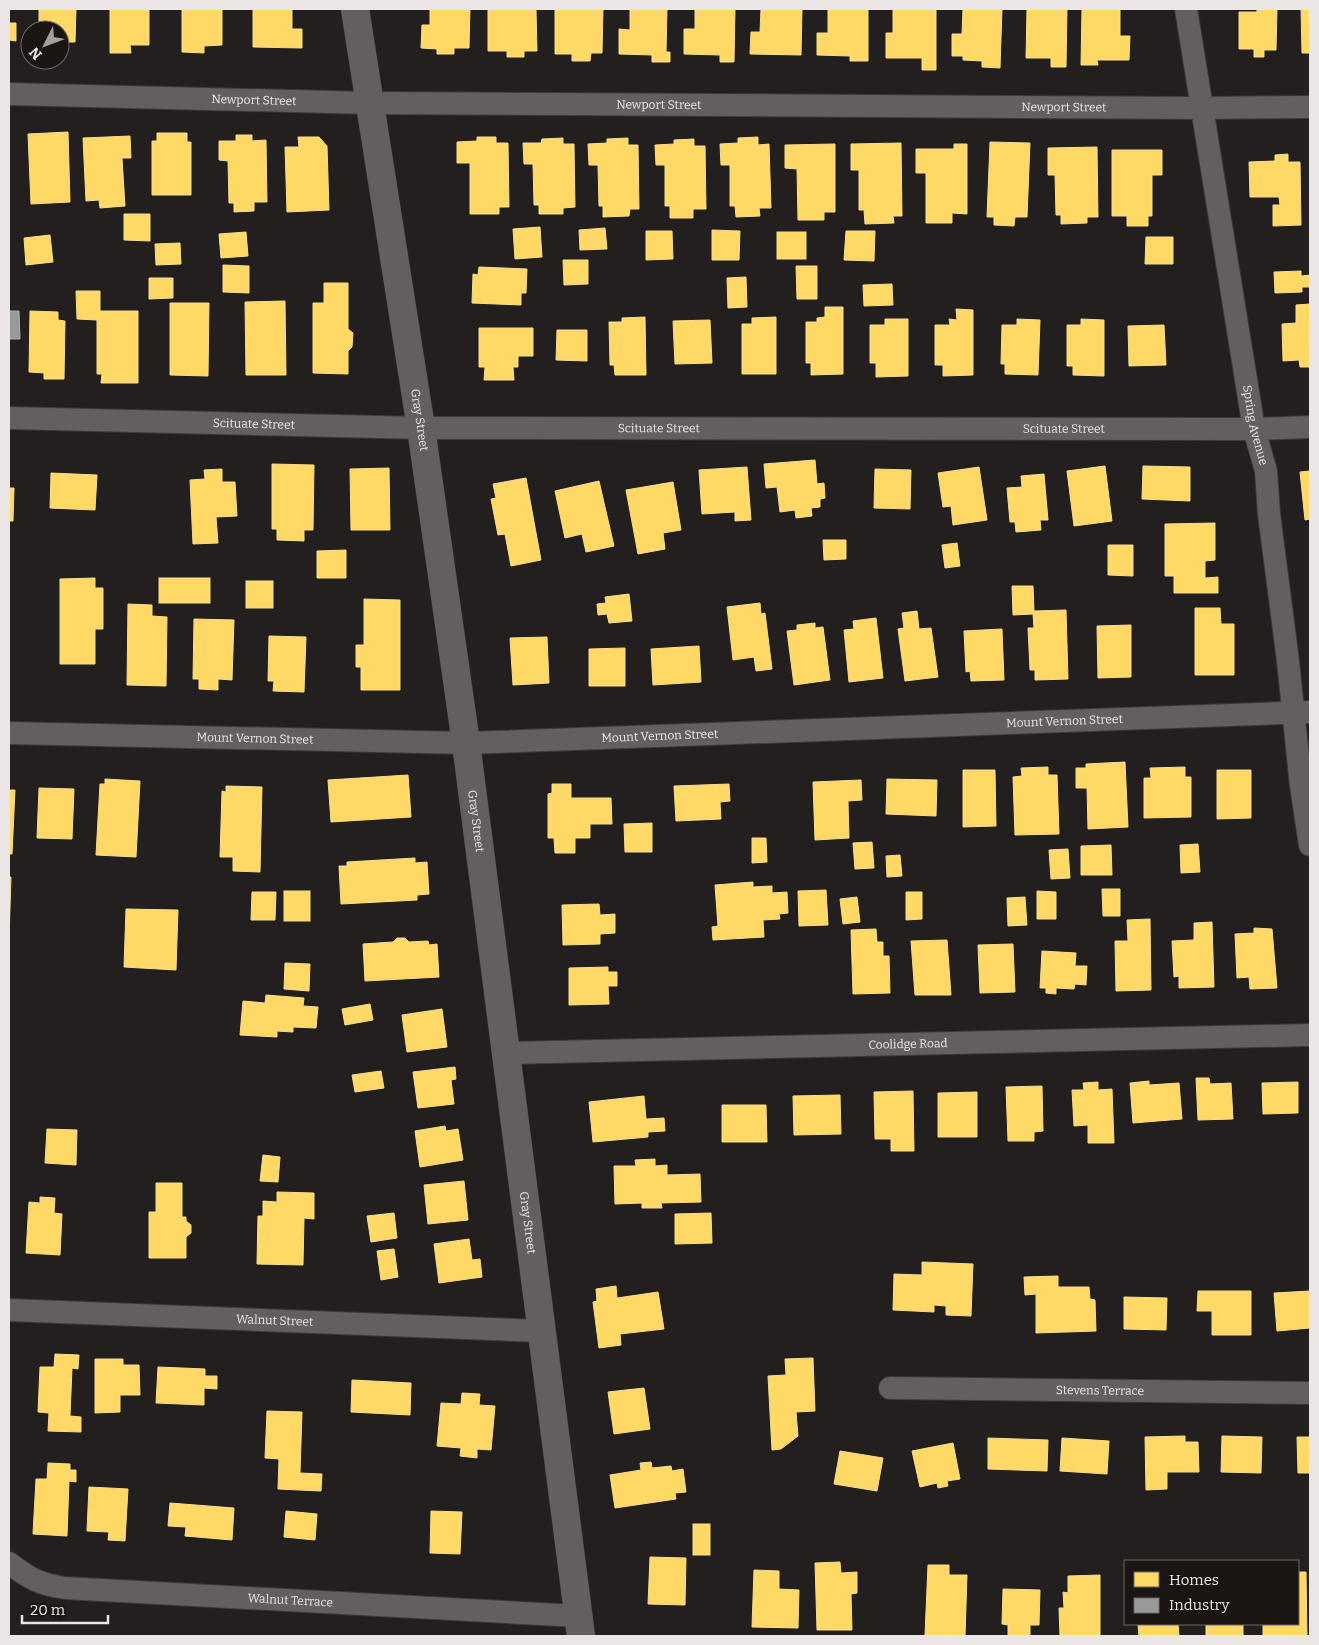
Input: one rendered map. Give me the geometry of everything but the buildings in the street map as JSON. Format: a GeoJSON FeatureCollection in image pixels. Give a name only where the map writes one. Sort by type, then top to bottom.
{"type":"FeatureCollection","features":[{"type":"Feature","properties":{"kind":"street","name":"Gray Street"},"geometry":{"type":"LineString","coordinates":[[355,9],[421,428],[466,743],[579,1626]]}},
{"type":"Feature","properties":{"kind":"street","name":"Spring Avenue"},"geometry":{"type":"LineString","coordinates":[[1186,9],[1254,429],[1266,471],[1269,514],[1302,712],[1301,786],[1310,845]]}},
{"type":"Feature","properties":{"kind":"street","name":"Newport Street"},"geometry":{"type":"LineString","coordinates":[[9,94],[370,103],[1310,107]]}},
{"type":"Feature","properties":{"kind":"street","name":"Scituate Street"},"geometry":{"type":"LineString","coordinates":[[9,418],[421,428],[1254,429],[1310,427]]}},
{"type":"Feature","properties":{"kind":"street","name":"Mount Vernon Street"},"geometry":{"type":"LineString","coordinates":[[9,733],[466,743],[1302,712]]}},
{"type":"Feature","properties":{"kind":"street","name":"Coolidge Road"},"geometry":{"type":"LineString","coordinates":[[506,1053],[1310,1035]]}},
{"type":"Feature","properties":{"kind":"street","name":"Walnut Street"},"geometry":{"type":"LineString","coordinates":[[9,1310],[541,1331]]}},
{"type":"Feature","properties":{"kind":"street","name":"Stevens Terrace"},"geometry":{"type":"LineString","coordinates":[[890,1388],[1310,1393]]}},
{"type":"Feature","properties":{"kind":"street","name":"Walnut Terrace"},"geometry":{"type":"LineString","coordinates":[[9,1563],[25,1576],[42,1584],[65,1588],[579,1626]]}}]}
